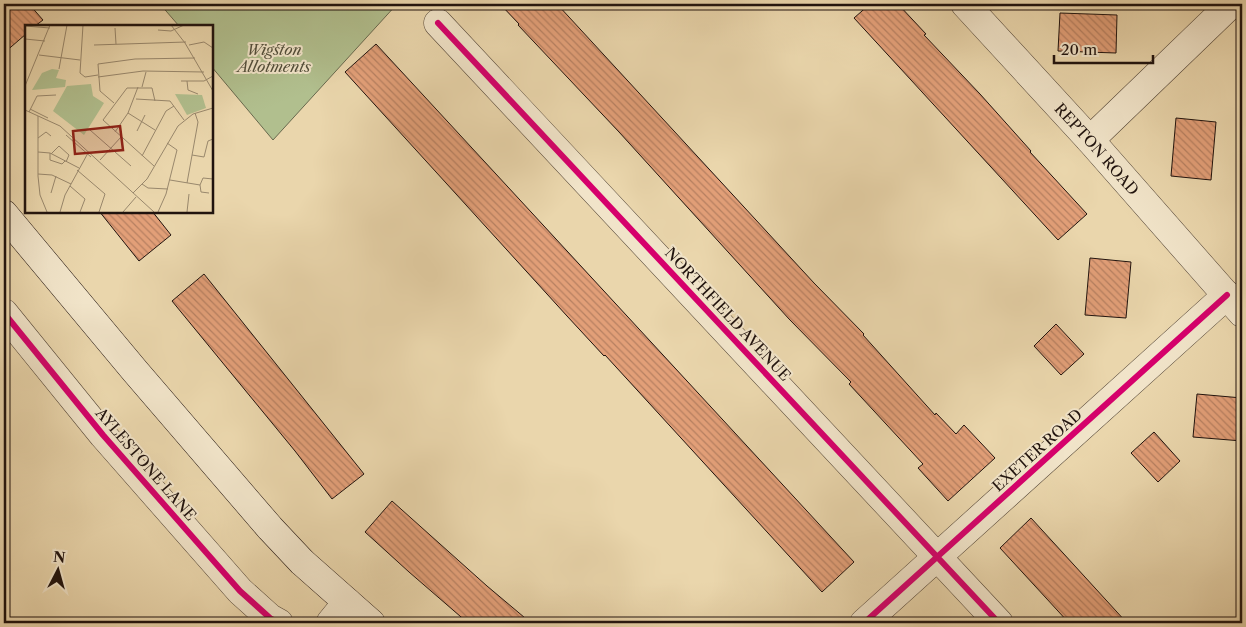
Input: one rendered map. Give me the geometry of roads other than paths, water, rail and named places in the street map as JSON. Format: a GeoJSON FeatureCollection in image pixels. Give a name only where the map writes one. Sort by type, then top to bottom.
{"type":"FeatureCollection","features":[{"type":"Feature","properties":{"kind":"street","name":"REPTON ROAD"},"geometry":{"type":"LineString","coordinates":[[965,4],[1090,140],[1234,304]]}},
{"type":"Feature","properties":{"kind":"street"},"geometry":{"type":"LineString","coordinates":[[1090,140],[1231,4]]}},
{"type":"Feature","properties":{"kind":"street","name":"NORTHFIELD AVENUE"},"geometry":{"type":"LineString","coordinates":[[438,23],[999,623]]}},
{"type":"Feature","properties":{"kind":"street"},"geometry":{"type":"LineString","coordinates":[[4,214],[135,371],[270,528],[302,562],[371,623]]}},
{"type":"Feature","properties":{"kind":"street","name":"EXETER ROAD"},"geometry":{"type":"LineString","coordinates":[[864,623],[938,557],[1234,304]]}},
{"type":"Feature","properties":{"kind":"street","name":"AYLESTONE LANE"},"geometry":{"type":"LineString","coordinates":[[4,313],[103,435],[234,584],[270,618],[279,623]]}},
{"type":"Feature","properties":{"kind":"street"},"geometry":{"type":"LineString","coordinates":[[330,623],[347,602]]}},
{"type":"Feature","properties":{"kind":"park label","name":"Wigston Allotments"},"geometry":{"type":"Point","coordinates":[274,58]}}]}
